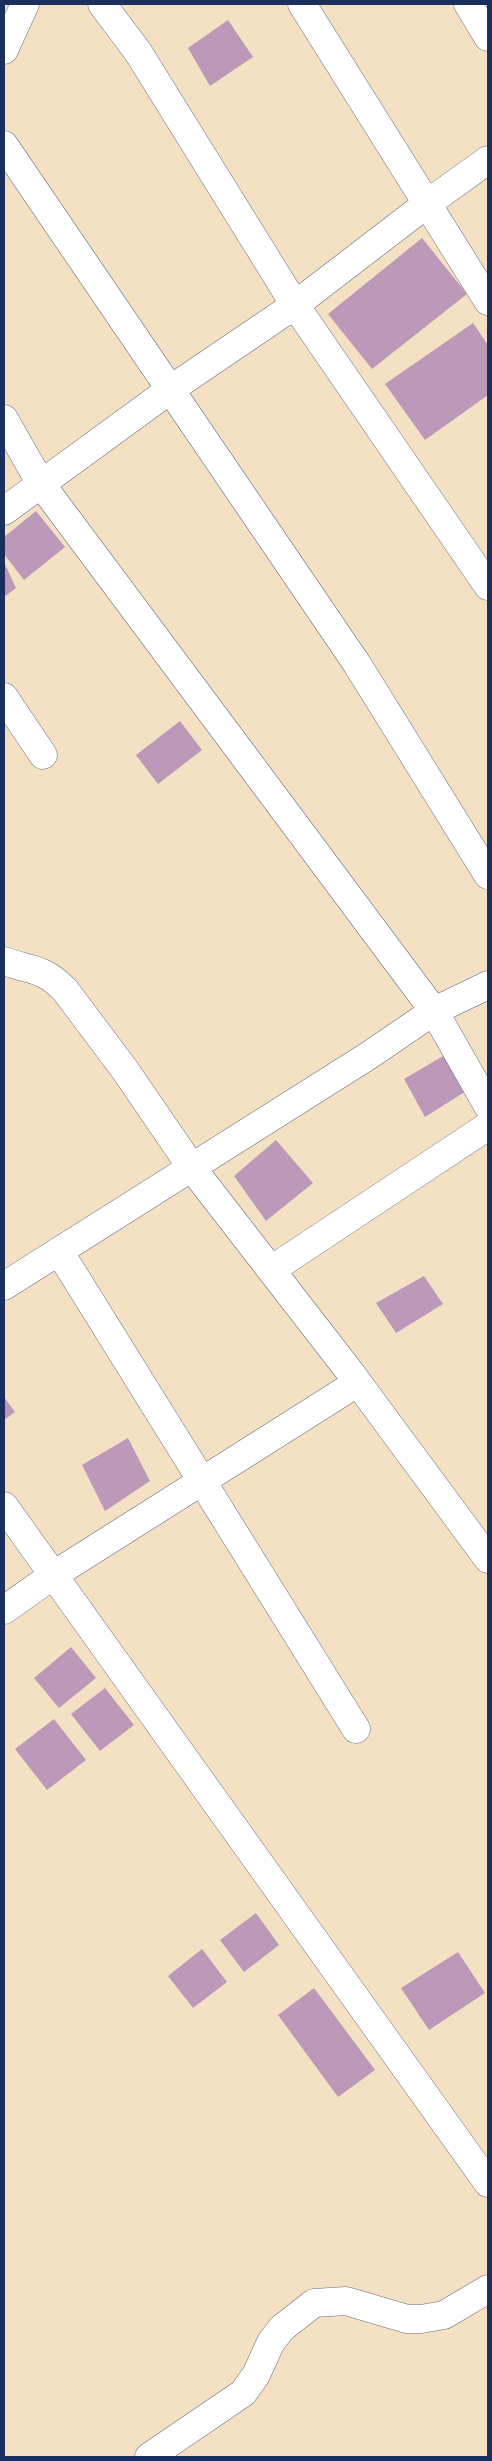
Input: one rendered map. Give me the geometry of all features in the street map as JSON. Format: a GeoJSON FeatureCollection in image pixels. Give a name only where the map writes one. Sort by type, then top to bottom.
{"type":"FeatureCollection","features":[{"type":"Feature","properties":{"kind":"street"},"geometry":{"type":"LineString","coordinates":[[4,50],[25,4]]}},
{"type":"Feature","properties":{"kind":"street"},"geometry":{"type":"LineString","coordinates":[[102,4],[138,52],[295,305],[488,586]]}},
{"type":"Feature","properties":{"kind":"street"},"geometry":{"type":"LineString","coordinates":[[302,4],[428,202],[488,301]]}},
{"type":"Feature","properties":{"kind":"street"},"geometry":{"type":"LineString","coordinates":[[468,4],[488,37]]}},
{"type":"Feature","properties":{"kind":"street"},"geometry":{"type":"LineString","coordinates":[[4,145],[357,664],[488,875]]}},
{"type":"Feature","properties":{"kind":"street"},"geometry":{"type":"LineString","coordinates":[[4,512],[171,389],[295,305],[428,202],[488,160]]}},
{"type":"Feature","properties":{"kind":"street"},"geometry":{"type":"LineString","coordinates":[[4,419],[42,484],[434,1011],[488,1106]]}},
{"type":"Feature","properties":{"kind":"street"},"geometry":{"type":"LineString","coordinates":[[4,698],[43,755]]}},
{"type":"Feature","properties":{"kind":"street"},"geometry":{"type":"LineString","coordinates":[[4,961],[40,970],[54,978],[65,990],[125,1070],[192,1168],[357,1383],[488,1559]]}},
{"type":"Feature","properties":{"kind":"street"},"geometry":{"type":"LineString","coordinates":[[4,1286],[368,1056],[434,1011],[488,984]]}},
{"type":"Feature","properties":{"kind":"street"},"geometry":{"type":"LineString","coordinates":[[271,1270],[488,1126]]}},
{"type":"Feature","properties":{"kind":"street"},"geometry":{"type":"LineString","coordinates":[[59,1251],[356,1729]]}},
{"type":"Feature","properties":{"kind":"street"},"geometry":{"type":"LineString","coordinates":[[4,1610],[52,1576],[357,1383]]}},
{"type":"Feature","properties":{"kind":"street"},"geometry":{"type":"LineString","coordinates":[[4,1506],[52,1576],[488,2183]]}},
{"type":"Feature","properties":{"kind":"street"},"geometry":{"type":"LineString","coordinates":[[149,2457],[243,2393],[256,2375],[271,2342],[282,2328],[314,2303],[346,2301],[407,2319],[421,2319],[444,2315],[488,2289]]}},
{"type":"Feature","properties":{"kind":"building"},"geometry":{"type":"Polygon","coordinates":[[[228,20],[253,57],[210,86],[188,48],[228,20]]]}},
{"type":"Feature","properties":{"kind":"building"},"geometry":{"type":"Polygon","coordinates":[[[422,238],[467,294],[372,369],[328,314],[422,238]]]}},
{"type":"Feature","properties":{"kind":"building"},"geometry":{"type":"Polygon","coordinates":[[[473,323],[488,345],[488,395],[425,440],[385,384],[473,323]]]}},
{"type":"Feature","properties":{"kind":"building"},"geometry":{"type":"Polygon","coordinates":[[[36,511],[65,547],[24,580],[4,554],[4,537],[36,511]]]}},
{"type":"Feature","properties":{"kind":"building"},"geometry":{"type":"Polygon","coordinates":[[[4,562],[16,588],[4,597],[4,562]]]}},
{"type":"Feature","properties":{"kind":"building"},"geometry":{"type":"Polygon","coordinates":[[[180,721],[202,750],[158,784],[136,755],[180,721]]]}},
{"type":"Feature","properties":{"kind":"building"},"geometry":{"type":"Polygon","coordinates":[[[450,1052],[471,1088],[425,1117],[404,1079],[450,1052]]]}},
{"type":"Feature","properties":{"kind":"building"},"geometry":{"type":"Polygon","coordinates":[[[276,1140],[313,1183],[266,1221],[234,1176],[276,1140]]]}},
{"type":"Feature","properties":{"kind":"building"},"geometry":{"type":"Polygon","coordinates":[[[424,1276],[443,1304],[396,1333],[376,1303],[424,1276]]]}},
{"type":"Feature","properties":{"kind":"building"},"geometry":{"type":"Polygon","coordinates":[[[4,1397],[15,1412],[4,1420],[4,1397]]]}},
{"type":"Feature","properties":{"kind":"building"},"geometry":{"type":"Polygon","coordinates":[[[128,1438],[150,1481],[105,1511],[82,1465],[128,1438]]]}},
{"type":"Feature","properties":{"kind":"building"},"geometry":{"type":"Polygon","coordinates":[[[71,1647],[96,1678],[59,1708],[34,1678],[71,1647]]]}},
{"type":"Feature","properties":{"kind":"building"},"geometry":{"type":"Polygon","coordinates":[[[105,1688],[134,1725],[100,1751],[71,1714],[105,1688]]]}},
{"type":"Feature","properties":{"kind":"building"},"geometry":{"type":"Polygon","coordinates":[[[54,1719],[86,1760],[47,1790],[15,1749],[54,1719]]]}},
{"type":"Feature","properties":{"kind":"building"},"geometry":{"type":"Polygon","coordinates":[[[256,1913],[279,1945],[244,1972],[220,1940],[256,1913]]]}},
{"type":"Feature","properties":{"kind":"building"},"geometry":{"type":"Polygon","coordinates":[[[202,1949],[227,1982],[193,2008],[168,1976],[202,1949]]]}},
{"type":"Feature","properties":{"kind":"building"},"geometry":{"type":"Polygon","coordinates":[[[458,1952],[485,1993],[429,2030],[401,1988],[458,1952]]]}},
{"type":"Feature","properties":{"kind":"building"},"geometry":{"type":"Polygon","coordinates":[[[314,1988],[375,2070],[338,2097],[278,2015],[314,1988]]]}}]}
